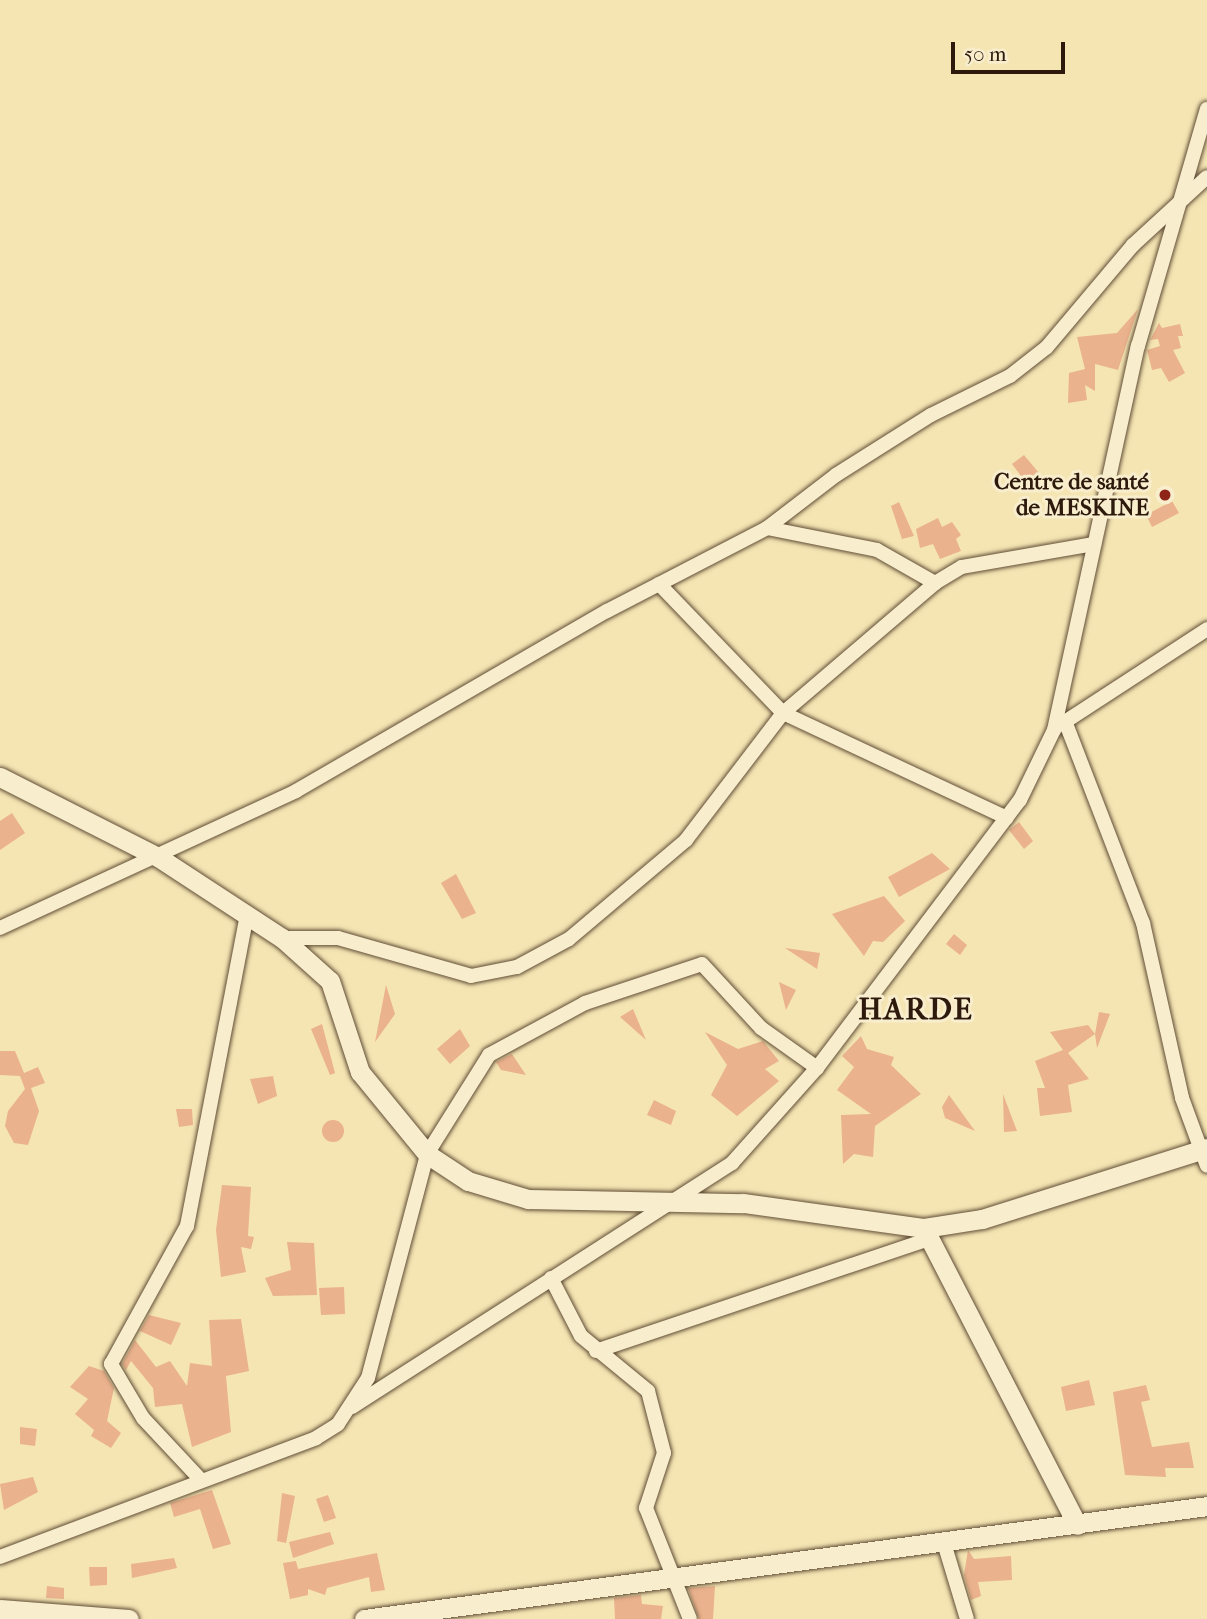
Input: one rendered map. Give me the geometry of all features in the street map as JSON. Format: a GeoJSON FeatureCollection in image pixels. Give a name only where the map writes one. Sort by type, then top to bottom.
{"type":"FeatureCollection","features":[{"type":"Feature","properties":{"kind":"street"},"geometry":{"type":"LineString","coordinates":[[0,1557],[200,1479],[316,1438],[352,1407],[551,1278],[674,1205],[732,1163],[817,1068],[1007,818],[1034,778],[1060,725],[1094,544],[1138,346],[1207,109]]}},
{"type":"Feature","properties":{"kind":"street"},"geometry":{"type":"LineString","coordinates":[[0,928],[158,858],[296,791],[659,584],[767,528],[836,475],[931,415],[1010,376],[1047,347],[1184,195],[1207,177]]}},
{"type":"Feature","properties":{"kind":"street"},"geometry":{"type":"LineString","coordinates":[[767,528],[877,550],[934,583]]}},
{"type":"Feature","properties":{"kind":"street"},"geometry":{"type":"LineString","coordinates":[[282,938],[338,938],[471,976],[517,967],[569,939],[685,840],[783,713],[934,583],[962,567],[1094,544]]}},
{"type":"Feature","properties":{"kind":"street"},"geometry":{"type":"LineString","coordinates":[[659,584],[783,713],[1007,818]]}},
{"type":"Feature","properties":{"kind":"street"},"geometry":{"type":"LineString","coordinates":[[1060,725],[1207,629]]}},
{"type":"Feature","properties":{"kind":"street"},"geometry":{"type":"LineString","coordinates":[[596,1351],[926,1233],[1205,1155],[1143,923],[1060,725]]}},
{"type":"Feature","properties":{"kind":"street"},"geometry":{"type":"LineString","coordinates":[[0,777],[158,858],[246,920],[282,938],[330,981],[360,1072],[427,1154],[468,1181],[528,1199],[674,1205],[743,1203],[926,1233]]}},
{"type":"Feature","properties":{"kind":"street"},"geometry":{"type":"LineString","coordinates":[[200,1479],[143,1418],[111,1364],[187,1226],[246,920]]}},
{"type":"Feature","properties":{"kind":"street"},"geometry":{"type":"LineString","coordinates":[[352,1407],[368,1378],[427,1154],[489,1055],[585,1003],[679,968],[710,967],[761,1028],[817,1068]]}},
{"type":"Feature","properties":{"kind":"street"},"geometry":{"type":"LineString","coordinates":[[926,1233],[1077,1525]]}},
{"type":"Feature","properties":{"kind":"street"},"geometry":{"type":"LineString","coordinates":[[551,1278],[581,1336],[596,1351],[642,1383],[662,1426],[664,1453],[646,1508],[678,1581],[690,1619]]}},
{"type":"Feature","properties":{"kind":"street"},"geometry":{"type":"LineString","coordinates":[[364,1619],[678,1581],[1207,1506]]}},
{"type":"Feature","properties":{"kind":"street"},"geometry":{"type":"LineString","coordinates":[[944,1543],[967,1619]]}},
{"type":"Feature","properties":{"kind":"street"},"geometry":{"type":"LineString","coordinates":[[0,1609],[130,1619]]}},
{"type":"Feature","properties":{"kind":"building"},"geometry":{"type":"Polygon","coordinates":[[[1138,309],[1118,370],[1095,364],[1095,391],[1085,385],[1087,400],[1068,403],[1069,373],[1085,369],[1077,337],[1117,333],[1138,309]]]}},
{"type":"Feature","properties":{"kind":"building"},"geometry":{"type":"Polygon","coordinates":[[[1159,323],[1162,328],[1180,324],[1183,336],[1178,336],[1181,348],[1173,350],[1185,373],[1169,382],[1161,368],[1152,370],[1147,350],[1160,346],[1158,339],[1150,340],[1159,323]]]}},
{"type":"Feature","properties":{"kind":"building"},"geometry":{"type":"Polygon","coordinates":[[[1024,455],[1043,478],[1030,488],[1012,464],[1024,455]]]}},
{"type":"Feature","properties":{"kind":"building"},"geometry":{"type":"Polygon","coordinates":[[[1172,501],[1179,513],[1152,527],[1146,515],[1172,501]]]}},
{"type":"Feature","properties":{"kind":"building"},"geometry":{"type":"Polygon","coordinates":[[[899,502],[914,536],[902,539],[891,506],[899,502]]]}},
{"type":"Feature","properties":{"kind":"building"},"geometry":{"type":"Polygon","coordinates":[[[938,518],[942,527],[952,522],[961,535],[956,539],[961,551],[940,559],[933,544],[920,548],[916,529],[938,518]]]}},
{"type":"Feature","properties":{"kind":"building"},"geometry":{"type":"Polygon","coordinates":[[[12,813],[25,833],[0,850],[0,821],[12,813]]]}},
{"type":"Feature","properties":{"kind":"building"},"geometry":{"type":"Polygon","coordinates":[[[1019,822],[1033,841],[1024,849],[1009,830],[1019,822]]]}},
{"type":"Feature","properties":{"kind":"building"},"geometry":{"type":"Polygon","coordinates":[[[932,853],[950,869],[899,897],[888,877],[932,853]]]}},
{"type":"Feature","properties":{"kind":"building"},"geometry":{"type":"Polygon","coordinates":[[[456,874],[476,913],[462,919],[441,883],[456,874]]]}},
{"type":"Feature","properties":{"kind":"building"},"geometry":{"type":"Polygon","coordinates":[[[884,896],[905,921],[883,942],[873,941],[864,956],[832,914],[884,896]]]}},
{"type":"Feature","properties":{"kind":"building"},"geometry":{"type":"Polygon","coordinates":[[[954,934],[967,945],[960,955],[946,944],[954,934]]]}},
{"type":"Feature","properties":{"kind":"building"},"geometry":{"type":"Polygon","coordinates":[[[785,948],[820,953],[817,969],[785,948]]]}},
{"type":"Feature","properties":{"kind":"building"},"geometry":{"type":"Polygon","coordinates":[[[779,982],[796,990],[786,1010],[779,982]]]}},
{"type":"Feature","properties":{"kind":"building"},"geometry":{"type":"Polygon","coordinates":[[[386,985],[395,1014],[375,1042],[386,985]]]}},
{"type":"Feature","properties":{"kind":"building"},"geometry":{"type":"Polygon","coordinates":[[[633,1009],[646,1040],[620,1017],[633,1009]]]}},
{"type":"Feature","properties":{"kind":"building"},"geometry":{"type":"Polygon","coordinates":[[[1099,1012],[1110,1014],[1097,1048],[1095,1034],[1099,1012]]]}},
{"type":"Feature","properties":{"kind":"building"},"geometry":{"type":"Polygon","coordinates":[[[322,1024],[335,1073],[330,1075],[311,1029],[322,1024]]]}},
{"type":"Feature","properties":{"kind":"building"},"geometry":{"type":"Polygon","coordinates":[[[1088,1025],[1095,1034],[1068,1053],[1089,1079],[1068,1085],[1072,1112],[1040,1116],[1037,1088],[1045,1088],[1035,1061],[1063,1050],[1050,1032],[1088,1025]]]}},
{"type":"Feature","properties":{"kind":"building"},"geometry":{"type":"Polygon","coordinates":[[[460,1029],[470,1046],[450,1064],[437,1049],[460,1029]]]}},
{"type":"Feature","properties":{"kind":"building"},"geometry":{"type":"Polygon","coordinates":[[[705,1032],[738,1049],[763,1041],[779,1061],[765,1069],[779,1081],[737,1116],[711,1095],[727,1065],[705,1032]]]}},
{"type":"Feature","properties":{"kind":"building"},"geometry":{"type":"Polygon","coordinates":[[[861,1036],[867,1049],[894,1057],[891,1065],[921,1094],[875,1126],[873,1157],[854,1154],[843,1164],[841,1115],[871,1114],[837,1090],[854,1067],[842,1056],[861,1036]]]}},
{"type":"Feature","properties":{"kind":"building"},"geometry":{"type":"Polygon","coordinates":[[[0,1051],[15,1051],[24,1073],[38,1067],[45,1083],[31,1088],[39,1111],[28,1145],[14,1143],[5,1126],[8,1111],[25,1089],[20,1076],[0,1075],[0,1051]]]}},
{"type":"Feature","properties":{"kind":"building"},"geometry":{"type":"Polygon","coordinates":[[[512,1054],[526,1075],[501,1070],[496,1062],[512,1054]]]}},
{"type":"Feature","properties":{"kind":"building"},"geometry":{"type":"Polygon","coordinates":[[[273,1076],[277,1096],[258,1104],[250,1079],[273,1076]]]}},
{"type":"Feature","properties":{"kind":"building"},"geometry":{"type":"Polygon","coordinates":[[[1003,1094],[1017,1131],[1004,1132],[1003,1094]]]}},
{"type":"Feature","properties":{"kind":"building"},"geometry":{"type":"Polygon","coordinates":[[[949,1095],[975,1131],[945,1118],[942,1107],[949,1095]]]}},
{"type":"Feature","properties":{"kind":"building"},"geometry":{"type":"Polygon","coordinates":[[[654,1100],[676,1111],[671,1125],[647,1115],[654,1100]]]}},
{"type":"Feature","properties":{"kind":"building"},"geometry":{"type":"Polygon","coordinates":[[[176,1109],[192,1109],[193,1125],[179,1127],[176,1109]]]}},
{"type":"Feature","properties":{"kind":"building"},"geometry":{"type":"Polygon","coordinates":[[[333,1120],[341,1123],[344,1131],[341,1139],[333,1142],[325,1139],[322,1131],[325,1123],[333,1120]]]}},
{"type":"Feature","properties":{"kind":"building"},"geometry":{"type":"Polygon","coordinates":[[[222,1185],[251,1187],[248,1236],[254,1237],[251,1249],[241,1247],[246,1272],[221,1277],[216,1230],[222,1185]]]}},
{"type":"Feature","properties":{"kind":"building"},"geometry":{"type":"Polygon","coordinates":[[[287,1242],[314,1243],[317,1295],[273,1296],[265,1278],[291,1270],[287,1242]]]}},
{"type":"Feature","properties":{"kind":"building"},"geometry":{"type":"Polygon","coordinates":[[[344,1287],[345,1314],[321,1315],[319,1288],[344,1287]]]}},
{"type":"Feature","properties":{"kind":"building"},"geometry":{"type":"Polygon","coordinates":[[[149,1315],[181,1323],[171,1345],[140,1331],[149,1315]]]}},
{"type":"Feature","properties":{"kind":"building"},"geometry":{"type":"Polygon","coordinates":[[[241,1319],[249,1371],[226,1376],[231,1432],[192,1447],[182,1404],[155,1407],[153,1388],[131,1361],[126,1370],[122,1364],[135,1340],[156,1367],[170,1361],[187,1386],[190,1363],[212,1366],[209,1320],[241,1319]]]}},
{"type":"Feature","properties":{"kind":"building"},"geometry":{"type":"Polygon","coordinates":[[[89,1366],[104,1371],[114,1388],[107,1421],[121,1433],[111,1448],[91,1436],[94,1430],[75,1414],[88,1399],[70,1387],[89,1366]]]}},
{"type":"Feature","properties":{"kind":"building"},"geometry":{"type":"Polygon","coordinates":[[[1089,1380],[1095,1405],[1066,1411],[1061,1387],[1089,1380]]]}},
{"type":"Feature","properties":{"kind":"building"},"geometry":{"type":"Polygon","coordinates":[[[1146,1385],[1150,1400],[1141,1402],[1152,1447],[1189,1442],[1194,1468],[1165,1468],[1166,1477],[1125,1475],[1113,1392],[1146,1385]]]}},
{"type":"Feature","properties":{"kind":"building"},"geometry":{"type":"Polygon","coordinates":[[[20,1427],[37,1429],[35,1446],[20,1444],[20,1427]]]}},
{"type":"Feature","properties":{"kind":"building"},"geometry":{"type":"Polygon","coordinates":[[[33,1477],[38,1492],[4,1510],[0,1484],[33,1477]]]}},
{"type":"Feature","properties":{"kind":"building"},"geometry":{"type":"Polygon","coordinates":[[[212,1490],[231,1544],[213,1549],[200,1509],[174,1517],[170,1503],[212,1490]]]}},
{"type":"Feature","properties":{"kind":"building"},"geometry":{"type":"Polygon","coordinates":[[[282,1493],[295,1496],[286,1543],[277,1541],[282,1493]]]}},
{"type":"Feature","properties":{"kind":"building"},"geometry":{"type":"Polygon","coordinates":[[[328,1495],[336,1518],[324,1522],[316,1499],[328,1495]]]}},
{"type":"Feature","properties":{"kind":"building"},"geometry":{"type":"Polygon","coordinates":[[[330,1532],[334,1544],[293,1558],[289,1542],[330,1532]]]}},
{"type":"Feature","properties":{"kind":"building"},"geometry":{"type":"Polygon","coordinates":[[[968,1550],[974,1559],[1011,1556],[1012,1580],[978,1582],[981,1596],[971,1600],[964,1575],[968,1550]]]}},
{"type":"Feature","properties":{"kind":"building"},"geometry":{"type":"Polygon","coordinates":[[[377,1553],[385,1590],[371,1592],[369,1577],[327,1588],[325,1595],[308,1589],[308,1595],[290,1599],[283,1563],[296,1561],[298,1569],[377,1553]]]}},
{"type":"Feature","properties":{"kind":"building"},"geometry":{"type":"Polygon","coordinates":[[[174,1558],[177,1568],[132,1578],[131,1564],[174,1558]]]}},
{"type":"Feature","properties":{"kind":"building"},"geometry":{"type":"Polygon","coordinates":[[[89,1567],[107,1567],[107,1585],[90,1586],[89,1567]]]}},
{"type":"Feature","properties":{"kind":"building"},"geometry":{"type":"Polygon","coordinates":[[[47,1586],[64,1588],[64,1599],[46,1598],[47,1586]]]}},
{"type":"Feature","properties":{"kind":"building"},"geometry":{"type":"Polygon","coordinates":[[[715,1586],[713,1619],[699,1619],[688,1588],[715,1586]]]}},
{"type":"Feature","properties":{"kind":"building"},"geometry":{"type":"Polygon","coordinates":[[[641,1595],[642,1604],[663,1606],[661,1619],[615,1619],[614,1598],[641,1595]]]}},
{"type":"Feature","properties":{"kind":"place","name":"Centre de santé de MESKINE"},"geometry":{"type":"Point","coordinates":[1165,495]}},
{"type":"Feature","properties":{"kind":"district","name":"HARDE"},"geometry":{"type":"Point","coordinates":[916,1010]}}]}
